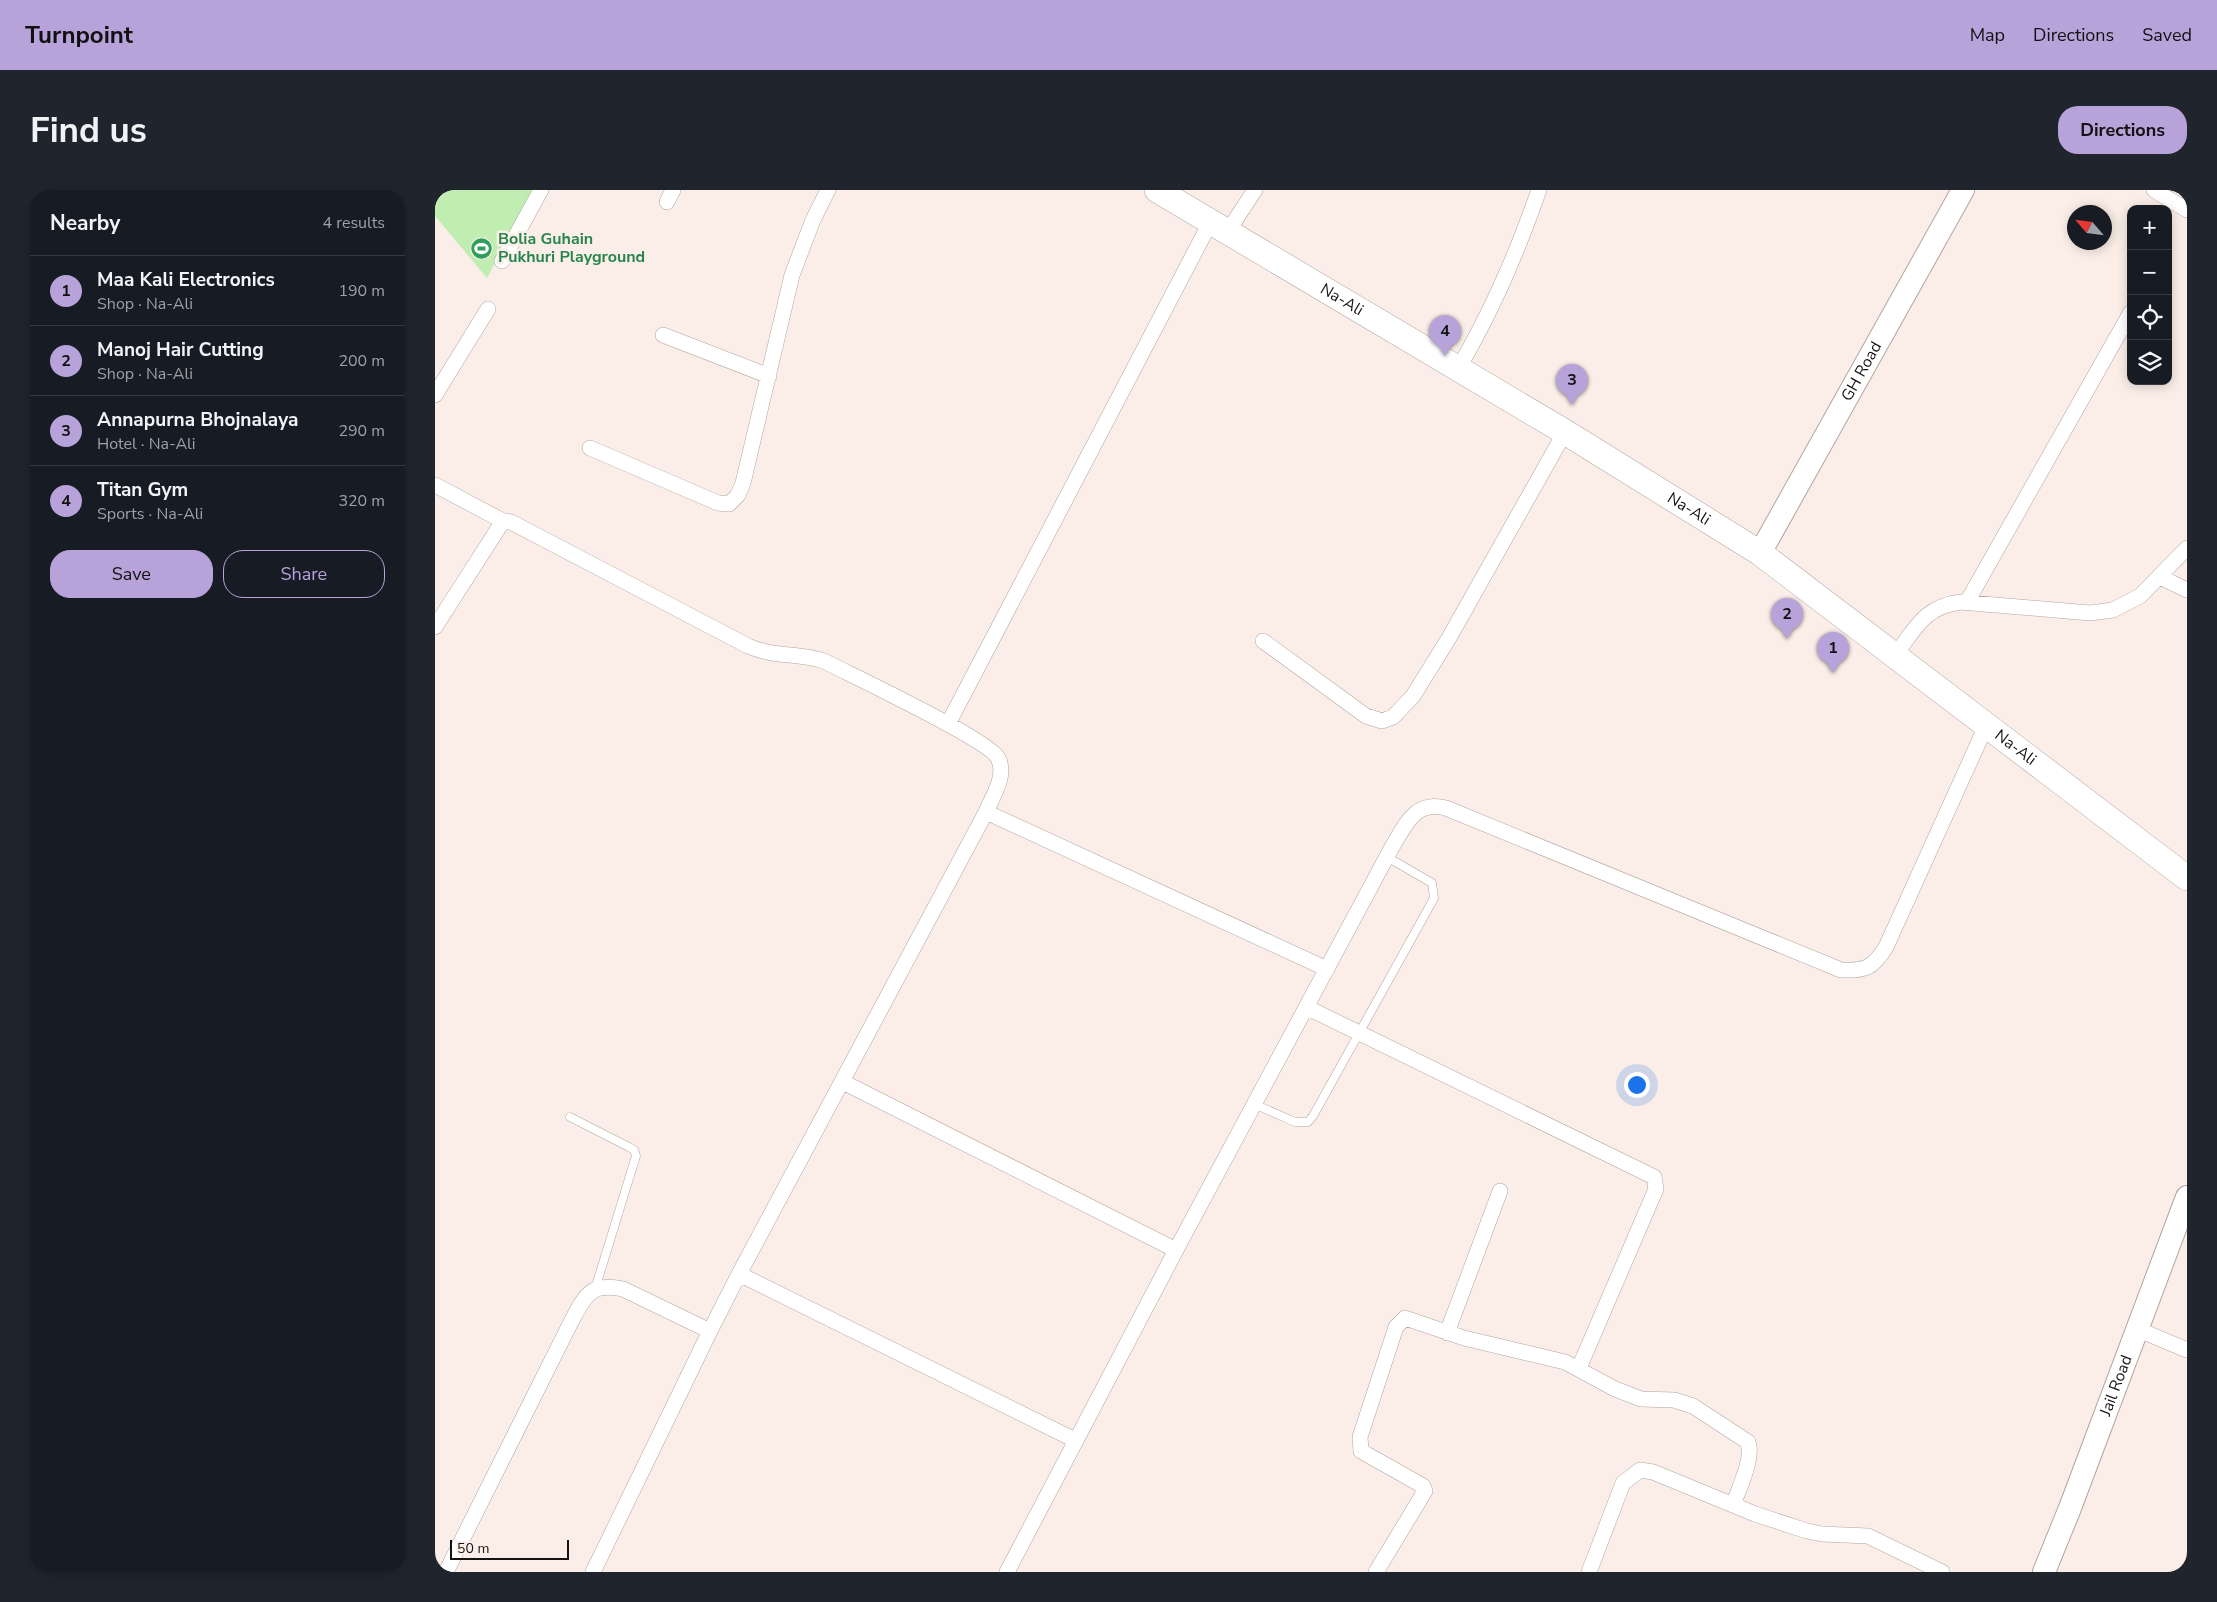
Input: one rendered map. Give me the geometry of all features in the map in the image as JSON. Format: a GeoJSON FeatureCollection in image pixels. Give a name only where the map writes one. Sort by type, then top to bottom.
{"type":"FeatureCollection","features":[{"type":"Feature","properties":{"kind":"main road","name":"Na-Ali"},"geometry":{"type":"LineString","coordinates":[[1157,190],[1565,432],[1760,553],[2187,878]]}},
{"type":"Feature","properties":{"kind":"street"},"geometry":{"type":"LineString","coordinates":[[502,261],[541,190]]}},
{"type":"Feature","properties":{"kind":"street"},"geometry":{"type":"LineString","coordinates":[[590,448],[718,503],[729,504],[737,495],[743,483],[792,275],[813,220],[828,190]]}},
{"type":"Feature","properties":{"kind":"street"},"geometry":{"type":"LineString","coordinates":[[948,724],[1219,226],[1255,190]]}},
{"type":"Feature","properties":{"kind":"street"},"geometry":{"type":"LineString","coordinates":[[1458,368],[1494,304],[1512,265],[1539,190]]}},
{"type":"Feature","properties":{"kind":"street","name":"GH Road"},"geometry":{"type":"LineString","coordinates":[[1760,553],[1963,190]]}},
{"type":"Feature","properties":{"kind":"street"},"geometry":{"type":"LineString","coordinates":[[2154,190],[2187,210]]}},
{"type":"Feature","properties":{"kind":"street"},"geometry":{"type":"LineString","coordinates":[[435,395],[488,309]]}},
{"type":"Feature","properties":{"kind":"street"},"geometry":{"type":"LineString","coordinates":[[1967,602],[2127,319]]}},
{"type":"Feature","properties":{"kind":"street"},"geometry":{"type":"LineString","coordinates":[[663,335],[769,376]]}},
{"type":"Feature","properties":{"kind":"street"},"geometry":{"type":"LineString","coordinates":[[1263,641],[1366,716],[1382,722],[1393,716],[1413,696],[1449,638],[1565,432]]}},
{"type":"Feature","properties":{"kind":"street"},"geometry":{"type":"LineString","coordinates":[[435,485],[503,521],[511,522],[748,646],[774,654],[811,657],[824,661],[948,724],[995,752],[1002,772],[986,812],[739,1274],[593,1572]]}},
{"type":"Feature","properties":{"kind":"street"},"geometry":{"type":"LineString","coordinates":[[435,627],[503,521]]}},
{"type":"Feature","properties":{"kind":"street"},"geometry":{"type":"LineString","coordinates":[[1895,655],[1930,612],[1947,604],[1967,602],[2090,613],[2103,612],[2127,604],[2140,596],[2187,548]]}},
{"type":"Feature","properties":{"kind":"street"},"geometry":{"type":"LineString","coordinates":[[2160,577],[2187,590]]}},
{"type":"Feature","properties":{"kind":"street"},"geometry":{"type":"LineString","coordinates":[[1007,1572],[1075,1440],[1306,1007],[1387,857],[1408,822],[1418,810],[1432,804],[1446,808],[1841,970],[1860,971],[1876,963],[1886,947],[1986,726]]}},
{"type":"Feature","properties":{"kind":"street"},"geometry":{"type":"LineString","coordinates":[[986,812],[1327,969]]}},
{"type":"Feature","properties":{"kind":"street"},"geometry":{"type":"LineString","coordinates":[[1306,1007],[1654,1177],[1656,1189],[1579,1368]]}},
{"type":"Feature","properties":{"kind":"street"},"geometry":{"type":"LineString","coordinates":[[843,1082],[1176,1250]]}},
{"type":"Feature","properties":{"kind":"street"},"geometry":{"type":"LineString","coordinates":[[1447,1333],[1500,1191]]}},
{"type":"Feature","properties":{"kind":"street","name":"Jail Road"},"geometry":{"type":"LineString","coordinates":[[2044,1572],[2187,1198]]}},
{"type":"Feature","properties":{"kind":"street"},"geometry":{"type":"LineString","coordinates":[[739,1274],[1075,1440]]}},
{"type":"Feature","properties":{"kind":"street"},"geometry":{"type":"LineString","coordinates":[[446,1572],[582,1301],[595,1289],[607,1286],[623,1289],[710,1331]]}},
{"type":"Feature","properties":{"kind":"street"},"geometry":{"type":"LineString","coordinates":[[1375,1572],[1425,1491],[1423,1486],[1361,1451],[1360,1437],[1396,1327],[1405,1318],[1447,1333],[1552,1358],[1579,1368],[1615,1389],[1636,1398],[1674,1400],[1693,1406],[1748,1442],[1751,1449],[1733,1505]]}},
{"type":"Feature","properties":{"kind":"street"},"geometry":{"type":"LineString","coordinates":[[2137,1329],[2187,1350]]}},
{"type":"Feature","properties":{"kind":"street"},"geometry":{"type":"LineString","coordinates":[[1589,1572],[1623,1483],[1640,1470],[1653,1472],[1733,1505],[1807,1531],[1822,1534],[1868,1536],[1942,1572]]}},
{"type":"Feature","properties":{"kind":"lane"},"geometry":{"type":"LineString","coordinates":[[1254,1104],[1295,1122],[1308,1122],[1434,898],[1432,883],[1387,857]]}},
{"type":"Feature","properties":{"kind":"lane"},"geometry":{"type":"LineString","coordinates":[[571,1117],[634,1150],[636,1156],[595,1289]]}},
{"type":"Feature","properties":{"kind":"green space","name":"Bolia Guhain Pukhuri Playground"},"geometry":{"type":"Polygon","coordinates":[[[435,190],[534,190],[487,278],[435,216],[435,190]]]}},
{"type":"Feature","properties":{"kind":"place","name":"Bolia Guhain Pukhuri Playground"},"geometry":{"type":"Point","coordinates":[482,248]}},
{"type":"Feature","properties":{"kind":"place","name":"Titan Gym"},"geometry":{"type":"Point","coordinates":[1445,356]}},
{"type":"Feature","properties":{"kind":"place","name":"Annapurna Bhojnalaya"},"geometry":{"type":"Point","coordinates":[1572,405]}},
{"type":"Feature","properties":{"kind":"place","name":"Manoj Hair Cutting"},"geometry":{"type":"Point","coordinates":[1787,639]}},
{"type":"Feature","properties":{"kind":"place","name":"Maa Kali Electronics"},"geometry":{"type":"Point","coordinates":[1833,673]}}]}
